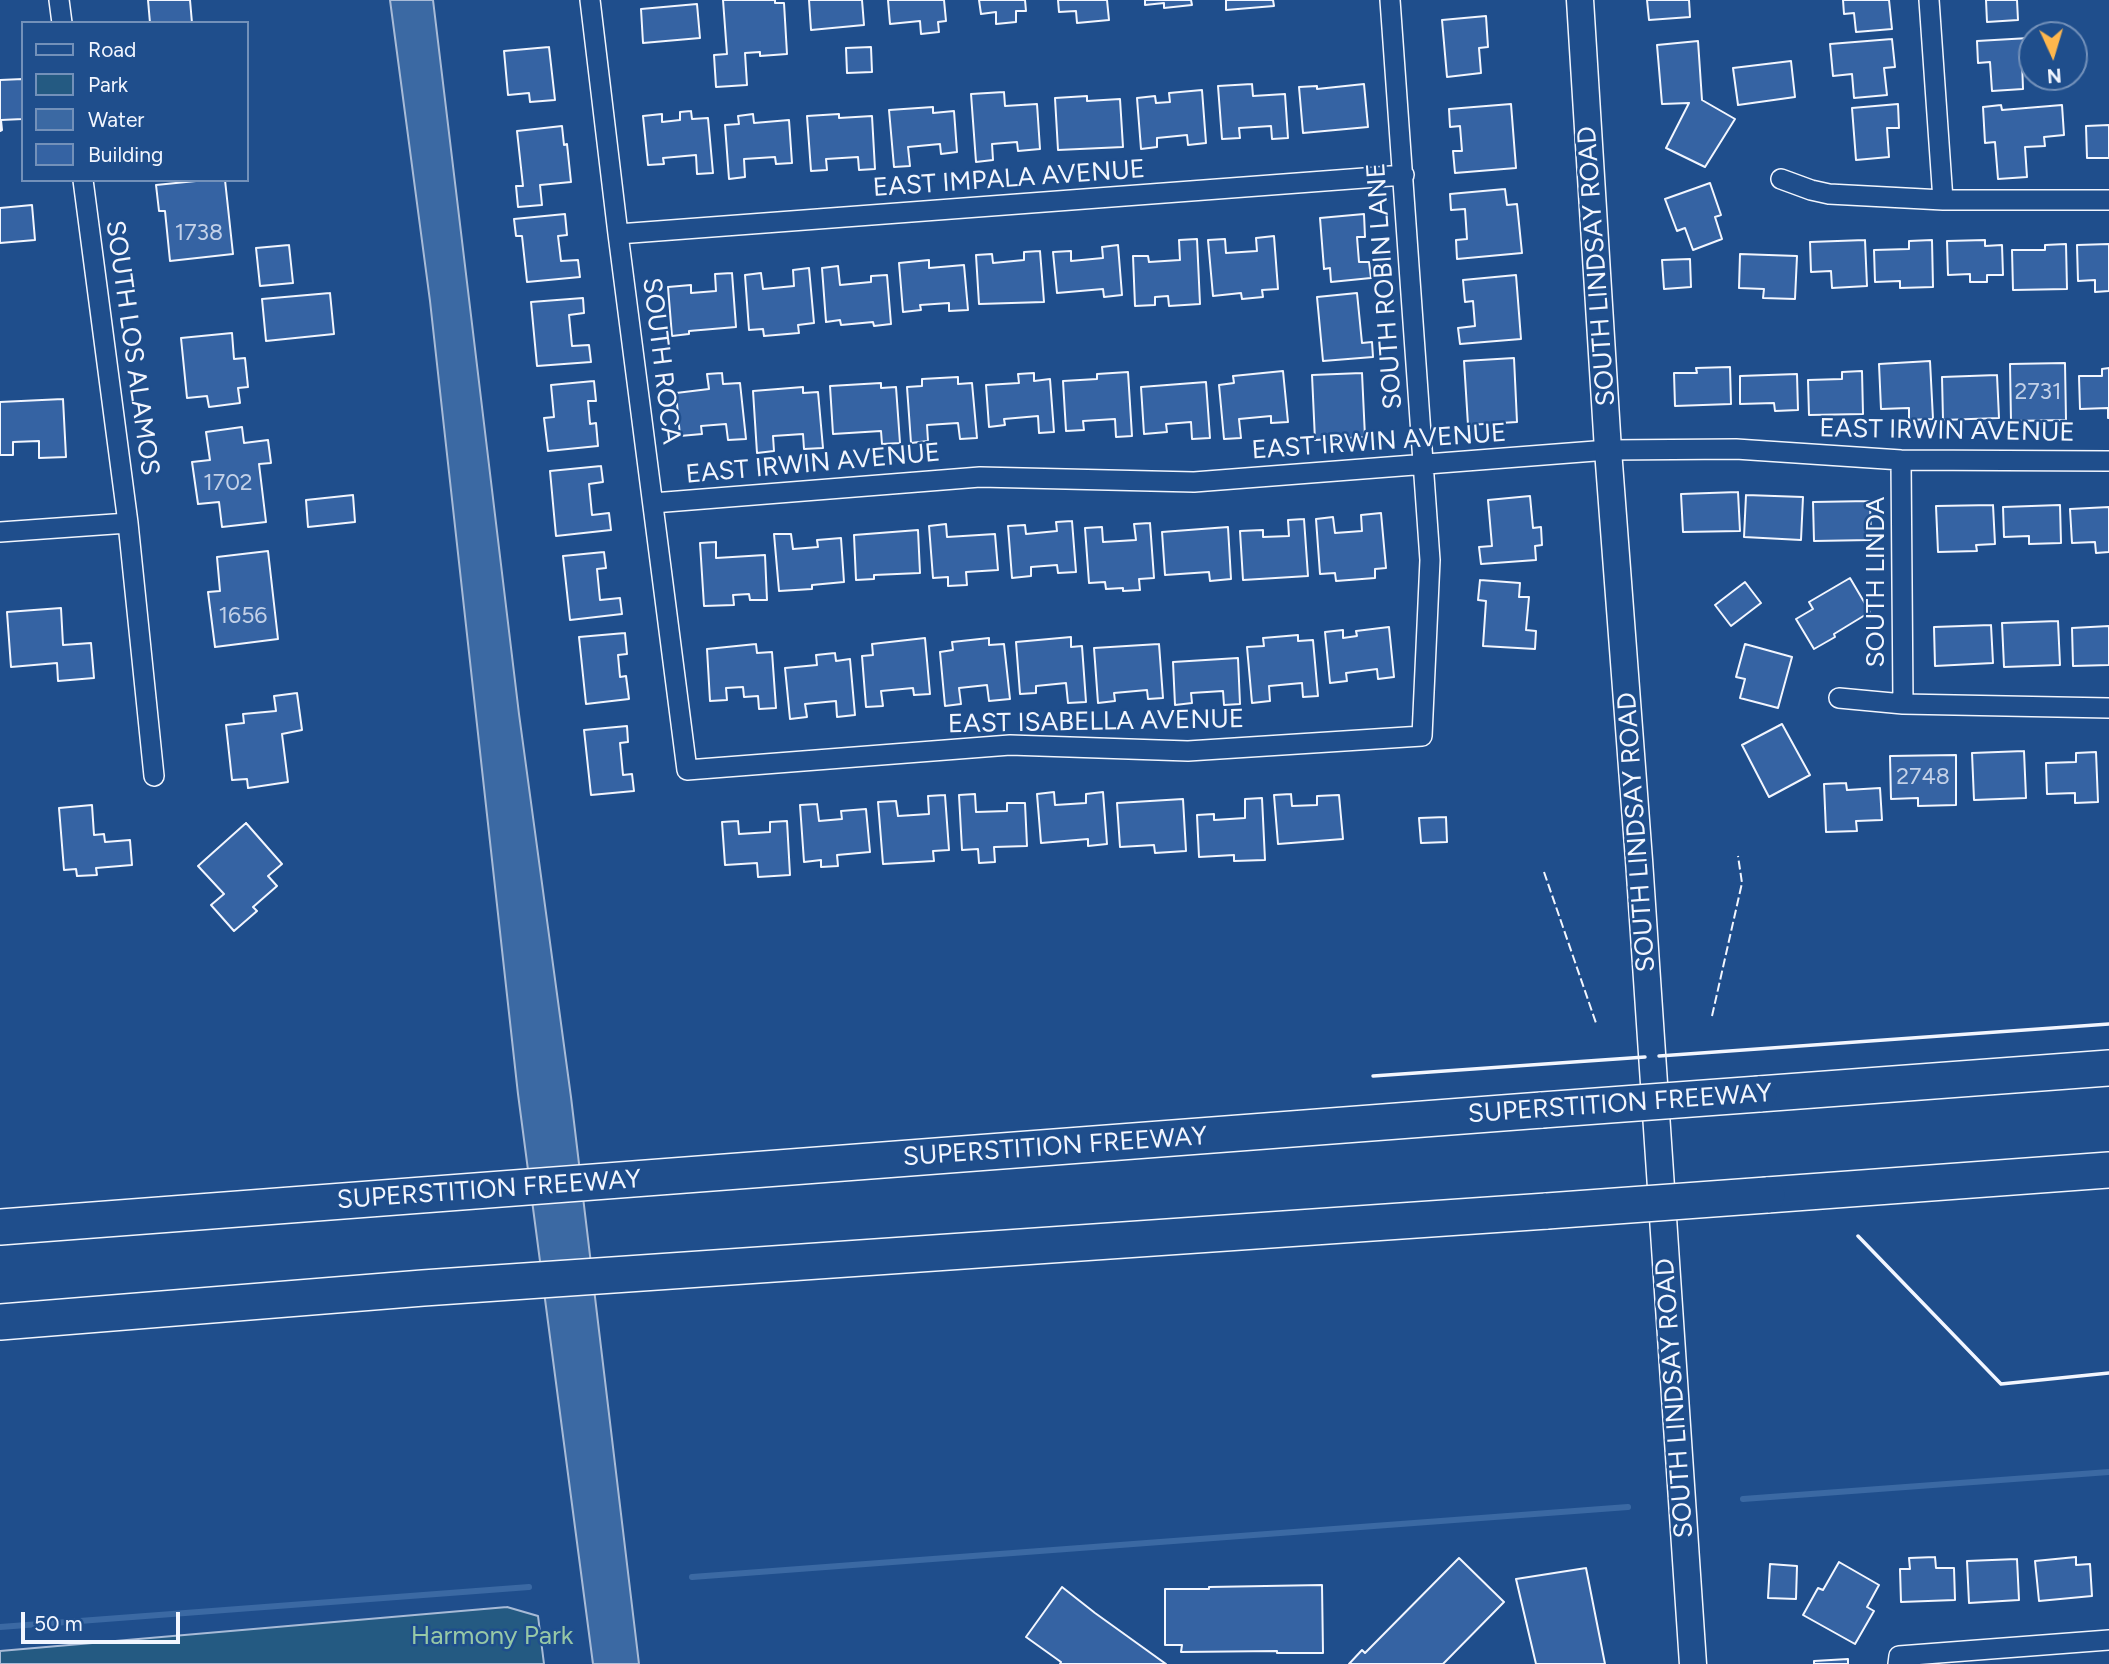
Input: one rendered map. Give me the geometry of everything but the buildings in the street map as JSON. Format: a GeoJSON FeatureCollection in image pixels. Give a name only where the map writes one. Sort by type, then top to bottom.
{"type":"FeatureCollection","features":[{"type":"Feature","properties":{"kind":"highway","name":"SUPERSTITION FREEWAY"},"geometry":{"type":"LineString","coordinates":[[0,1227],[2109,1068]]}},
{"type":"Feature","properties":{"kind":"highway"},"geometry":{"type":"LineString","coordinates":[[0,1322],[424,1288],[2109,1170]]}},
{"type":"Feature","properties":{"kind":"main road","name":"SOUTH LINDSAY ROAD"},"geometry":{"type":"LineString","coordinates":[[1580,0],[1608,450],[1639,860],[1693,1664]]}},
{"type":"Feature","properties":{"kind":"street"},"geometry":{"type":"LineString","coordinates":[[59,0],[62,21]]}},
{"type":"Feature","properties":{"kind":"street","name":"SOUTH ROCA"},"geometry":{"type":"LineString","coordinates":[[590,0],[687,770]]}},
{"type":"Feature","properties":{"kind":"street","name":"SOUTH ROBIN LANE"},"geometry":{"type":"LineString","coordinates":[[1390,0],[1430,560],[1422,736]]}},
{"type":"Feature","properties":{"kind":"street"},"geometry":{"type":"LineString","coordinates":[[1929,0],[1943,200]]}},
{"type":"Feature","properties":{"kind":"street","name":"EAST IMPALA AVENUE"},"geometry":{"type":"LineString","coordinates":[[618,234],[1404,175]]}},
{"type":"Feature","properties":{"kind":"street"},"geometry":{"type":"LineString","coordinates":[[1781,179],[1829,194],[1943,200],[2109,200]]}},
{"type":"Feature","properties":{"kind":"street","name":"SOUTH LOS ALAMOS"},"geometry":{"type":"LineString","coordinates":[[83,182],[128,523],[154,776]]}},
{"type":"Feature","properties":{"kind":"street","name":"EAST IRWIN AVENUE"},"geometry":{"type":"LineString","coordinates":[[653,503],[980,477],[1194,482],[1608,450],[1737,449],[1901,460],[2109,461]]}},
{"type":"Feature","properties":{"kind":"street","name":"SOUTH LINDA"},"geometry":{"type":"LineString","coordinates":[[1901,460],[1903,704]]}},
{"type":"Feature","properties":{"kind":"street"},"geometry":{"type":"LineString","coordinates":[[0,532],[128,523]]}},
{"type":"Feature","properties":{"kind":"street"},"geometry":{"type":"LineString","coordinates":[[1839,698],[1903,704],[2109,708]]}},
{"type":"Feature","properties":{"kind":"street","name":"EAST ISABELLA AVENUE"},"geometry":{"type":"LineString","coordinates":[[687,770],[1010,745],[1188,751],[1422,736]]}},
{"type":"Feature","properties":{"kind":"street"},"geometry":{"type":"LineString","coordinates":[[1898,1660],[2109,1640]]}},
{"type":"Feature","properties":{"kind":"green space","name":"Harmony Park"},"geometry":{"type":"Polygon","coordinates":[[[507,1607],[538,1616],[544,1664],[0,1664],[0,1651],[507,1607]]]}},
{"type":"Feature","properties":{"kind":"water"},"geometry":{"type":"Polygon","coordinates":[[[390,0],[433,0],[519,714],[571,1097],[639,1664],[593,1664],[518,1094],[430,301],[390,0]]]}},
{"type":"Feature","properties":{"kind":"waterway"},"geometry":{"type":"LineString","coordinates":[[1743,1499],[2109,1472]]}},
{"type":"Feature","properties":{"kind":"waterway"},"geometry":{"type":"LineString","coordinates":[[692,1577],[1628,1507]]}},
{"type":"Feature","properties":{"kind":"waterway"},"geometry":{"type":"LineString","coordinates":[[0,1627],[529,1587]]}},
{"type":"Feature","properties":{"kind":"fence"},"geometry":{"type":"LineString","coordinates":[[1712,1016],[1742,883],[1738,856]]}},
{"type":"Feature","properties":{"kind":"fence"},"geometry":{"type":"LineString","coordinates":[[1544,872],[1596,1023]]}},
{"type":"Feature","properties":{"kind":"wall"},"geometry":{"type":"LineString","coordinates":[[1659,1056],[2109,1024]]}},
{"type":"Feature","properties":{"kind":"wall"},"geometry":{"type":"LineString","coordinates":[[1373,1076],[1645,1057]]}},
{"type":"Feature","properties":{"kind":"wall"},"geometry":{"type":"LineString","coordinates":[[1858,1236],[2001,1384],[2109,1373]]}}]}
